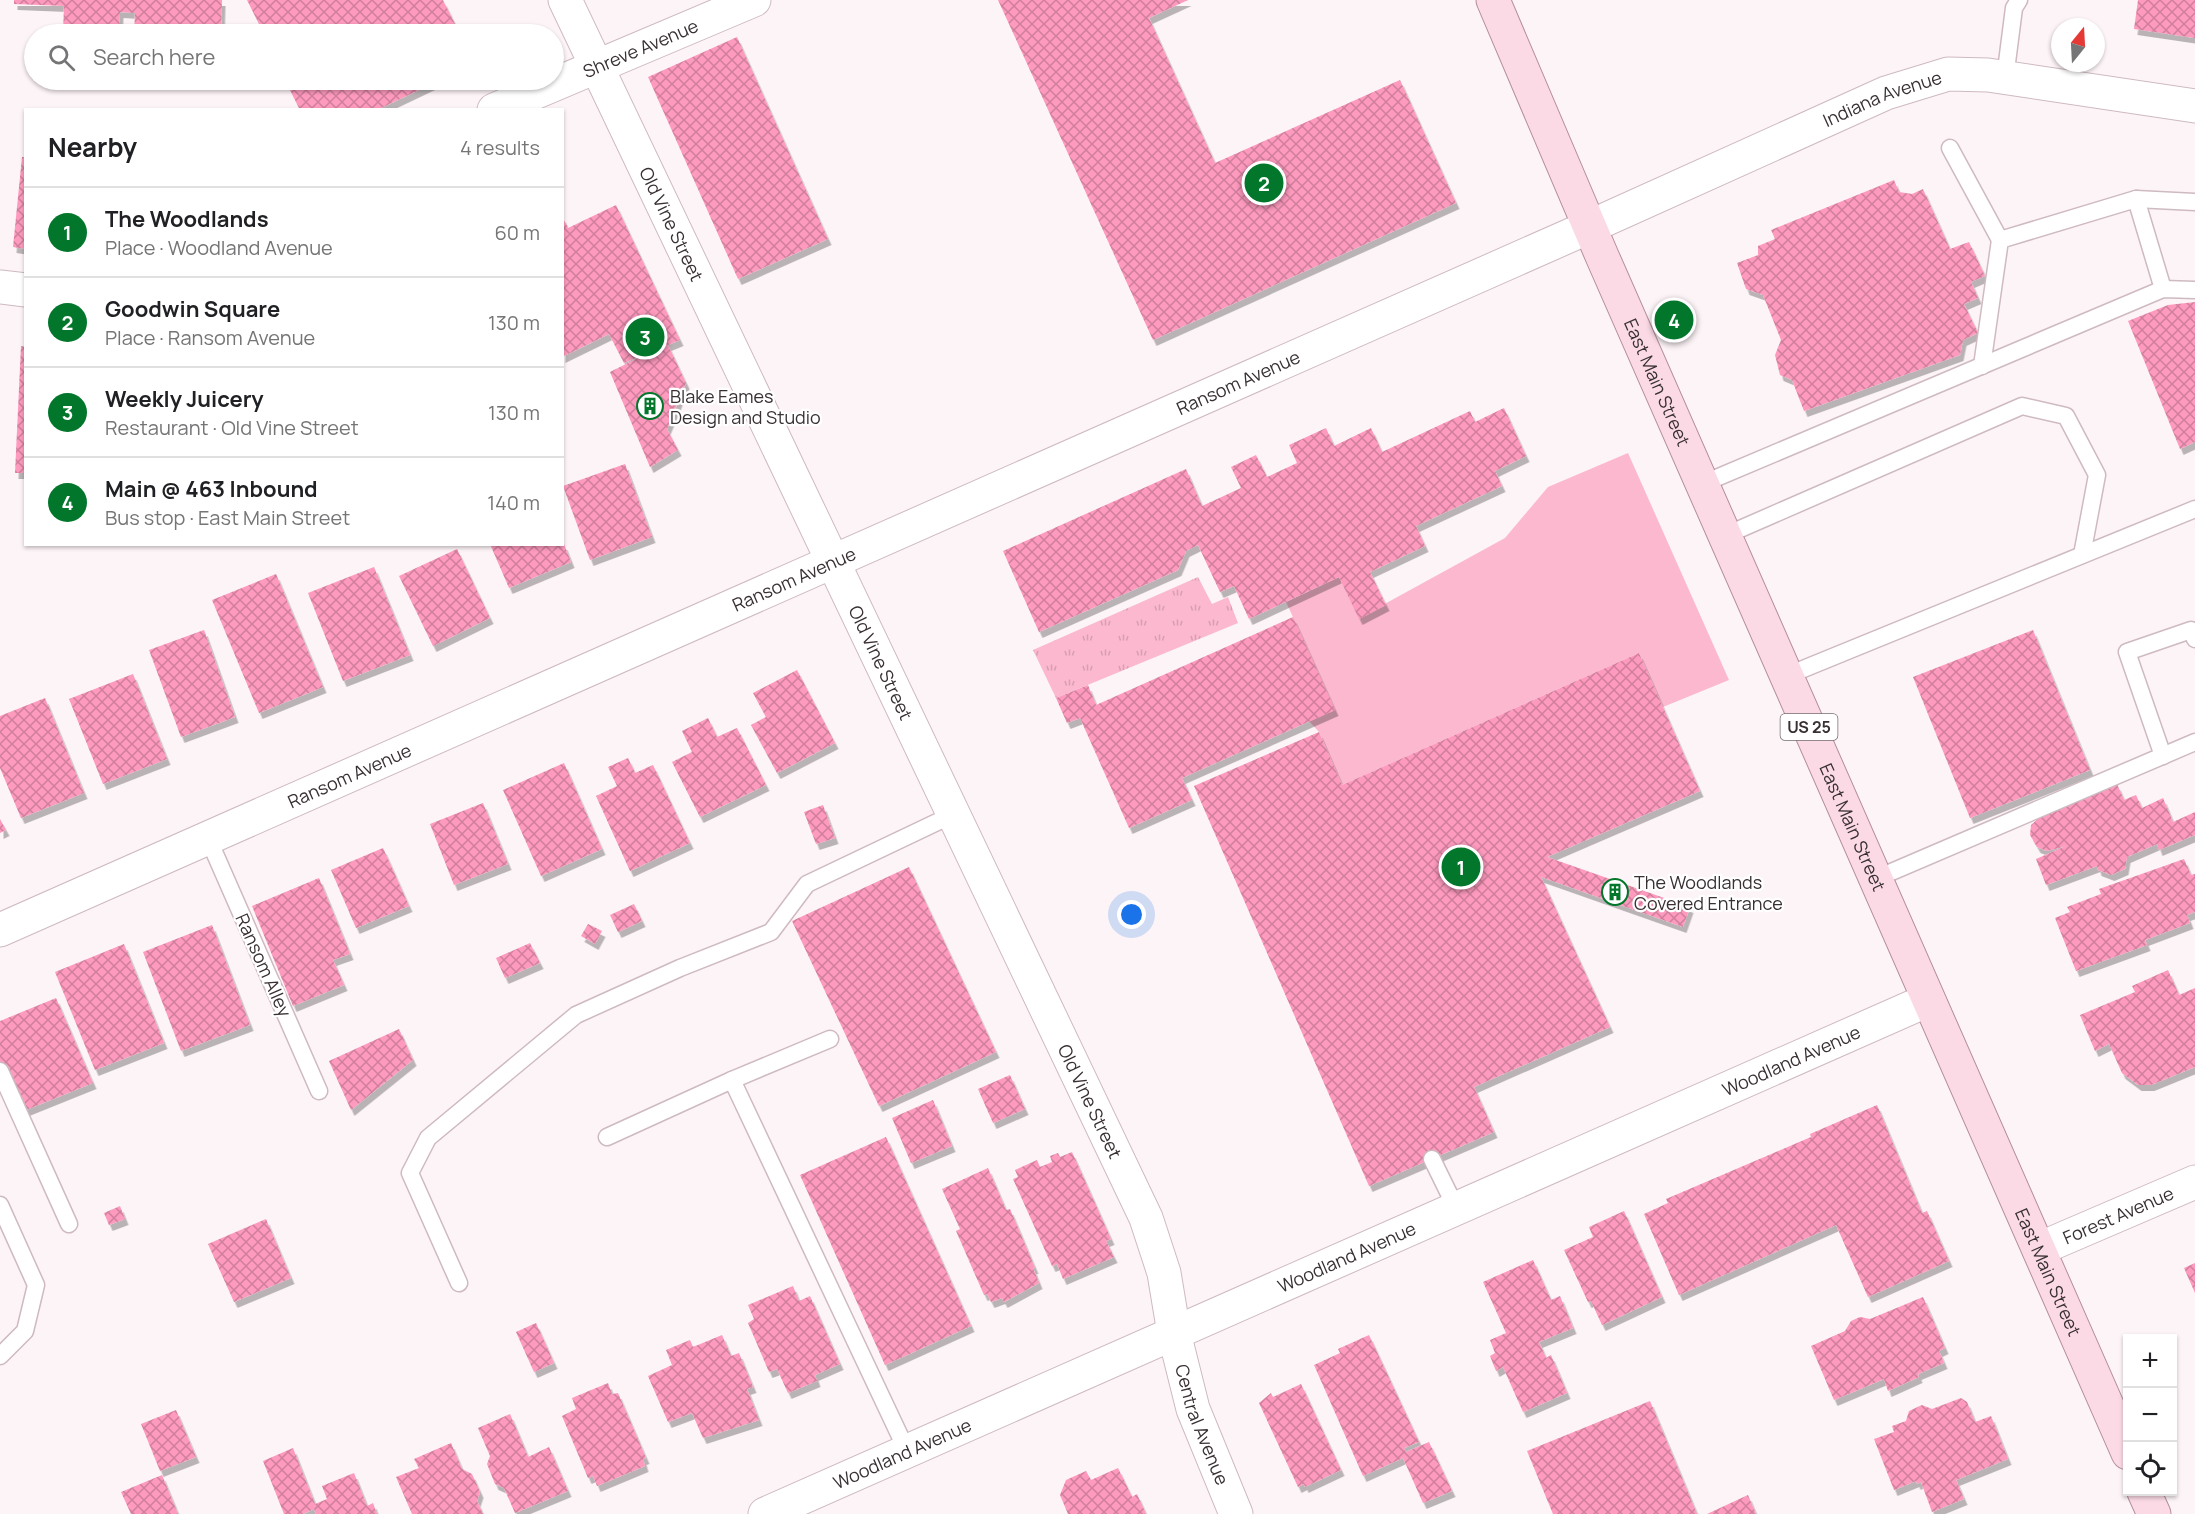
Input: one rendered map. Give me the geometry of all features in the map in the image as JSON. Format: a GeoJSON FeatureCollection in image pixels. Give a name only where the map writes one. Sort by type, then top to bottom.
{"type":"FeatureCollection","features":[{"type":"Feature","properties":{"kind":"main road","name":"East Main Street"},"geometry":{"type":"LineString","coordinates":[[1493,0],[1589,227],[2123,1444]]}},
{"type":"Feature","properties":{"kind":"main road"},"geometry":{"type":"LineString","coordinates":[[2146,1496],[2154,1514]]}},
{"type":"Feature","properties":{"kind":"street","name":"Old Vine Street"},"geometry":{"type":"LineString","coordinates":[[566,0],[1146,1218],[1164,1273],[1174,1333]]}},
{"type":"Feature","properties":{"kind":"street","name":"Shreve Avenue"},"geometry":{"type":"LineString","coordinates":[[564,81],[754,0]]}},
{"type":"Feature","properties":{"kind":"street","name":"Indiana Avenue"},"geometry":{"type":"LineString","coordinates":[[1589,227],[1886,93],[1948,74],[2005,78],[2195,106]]}},
{"type":"Feature","properties":{"kind":"street","name":"Shreve Avenue"},"geometry":{"type":"LineString","coordinates":[[499,108],[542,90]]}},
{"type":"Feature","properties":{"kind":"street","name":"Ransom Avenue"},"geometry":{"type":"LineString","coordinates":[[0,930],[1589,227]]}},
{"type":"Feature","properties":{"kind":"street"},"geometry":{"type":"LineString","coordinates":[[0,287],[24,290]]}},
{"type":"Feature","properties":{"kind":"street","name":"Woodland Avenue"},"geometry":{"type":"LineString","coordinates":[[765,1514],[1928,1000]]}},
{"type":"Feature","properties":{"kind":"street","name":"Forest Avenue"},"geometry":{"type":"LineString","coordinates":[[2039,1250],[2195,1182]]}},
{"type":"Feature","properties":{"kind":"street","name":"Central Avenue"},"geometry":{"type":"LineString","coordinates":[[1174,1333],[1193,1409],[1236,1514]]}},
{"type":"Feature","properties":{"kind":"lane"},"geometry":{"type":"LineString","coordinates":[[2005,78],[2013,8],[2019,0]]}},
{"type":"Feature","properties":{"kind":"lane"},"geometry":{"type":"LineString","coordinates":[[1950,148],[2000,240],[1982,366]]}},
{"type":"Feature","properties":{"kind":"lane"},"geometry":{"type":"LineString","coordinates":[[2000,240],[2136,199],[2195,202]]}},
{"type":"Feature","properties":{"kind":"lane"},"geometry":{"type":"LineString","coordinates":[[2136,199],[2163,290]]}},
{"type":"Feature","properties":{"kind":"lane"},"geometry":{"type":"LineString","coordinates":[[1702,484],[2163,290],[2195,290]]}},
{"type":"Feature","properties":{"kind":"lane"},"geometry":{"type":"LineString","coordinates":[[1724,536],[2022,406],[2066,416],[2097,475],[2082,555]]}},
{"type":"Feature","properties":{"kind":"lane"},"geometry":{"type":"LineString","coordinates":[[1786,676],[2195,509]]}},
{"type":"Feature","properties":{"kind":"lane"},"geometry":{"type":"LineString","coordinates":[[2163,756],[2127,652],[2191,630],[2195,639]]}},
{"type":"Feature","properties":{"kind":"lane"},"geometry":{"type":"LineString","coordinates":[[1875,879],[2195,742]]}},
{"type":"Feature","properties":{"kind":"lane"},"geometry":{"type":"LineString","coordinates":[[459,1283],[410,1173],[428,1138],[576,1015],[771,932],[807,884],[954,814]]}},
{"type":"Feature","properties":{"kind":"lane","name":"Ransom Alley"},"geometry":{"type":"LineString","coordinates":[[208,838],[319,1091]]}},
{"type":"Feature","properties":{"kind":"lane"},"geometry":{"type":"LineString","coordinates":[[607,1137],[732,1080],[830,1039]]}},
{"type":"Feature","properties":{"kind":"lane"},"geometry":{"type":"LineString","coordinates":[[0,1071],[69,1224]]}},
{"type":"Feature","properties":{"kind":"lane"},"geometry":{"type":"LineString","coordinates":[[732,1080],[907,1451]]}},
{"type":"Feature","properties":{"kind":"lane"},"geometry":{"type":"LineString","coordinates":[[1432,1159],[1456,1208]]}},
{"type":"Feature","properties":{"kind":"lane"},"geometry":{"type":"LineString","coordinates":[[0,1205],[36,1285],[25,1331],[0,1356]]}},
{"type":"Feature","properties":{"kind":"green space"},"geometry":{"type":"Polygon","coordinates":[[[1628,453],[1729,680],[1663,707],[1639,653],[1342,785],[1319,732],[1309,721],[1293,617],[1286,602],[1339,577],[1359,618],[1505,538],[1548,487],[1628,453]]]}},
{"type":"Feature","properties":{"kind":"green space"},"geometry":{"type":"Polygon","coordinates":[[[1198,577],[1212,604],[1228,597],[1238,623],[1056,698],[1033,650],[1198,577]]]}},
{"type":"Feature","properties":{"kind":"building"},"geometry":{"type":"Polygon","coordinates":[[[14,0],[222,0],[221,24],[134,24],[135,13],[120,12],[119,24],[63,24],[64,6],[14,4],[14,0]]]}},
{"type":"Feature","properties":{"kind":"building"},"geometry":{"type":"Polygon","coordinates":[[[247,0],[443,0],[455,24],[259,24],[247,0]]]}},
{"type":"Feature","properties":{"kind":"building"},"geometry":{"type":"Polygon","coordinates":[[[998,0],[1188,0],[1149,18],[1215,163],[1400,80],[1456,203],[1153,340],[998,0]]]}},
{"type":"Feature","properties":{"kind":"building"},"geometry":{"type":"Polygon","coordinates":[[[2138,0],[2195,0],[2195,38],[2134,29],[2138,0]]]}},
{"type":"Feature","properties":{"kind":"building"},"geometry":{"type":"Polygon","coordinates":[[[737,37],[828,239],[738,279],[648,77],[737,37]]]}},
{"type":"Feature","properties":{"kind":"building"},"geometry":{"type":"Polygon","coordinates":[[[290,90],[419,90],[381,108],[299,108],[290,90]]]}},
{"type":"Feature","properties":{"kind":"building"},"geometry":{"type":"Polygon","coordinates":[[[22,157],[24,157],[24,249],[13,247],[22,157]]]}},
{"type":"Feature","properties":{"kind":"building"},"geometry":{"type":"Polygon","coordinates":[[[1894,180],[1899,192],[1912,194],[1923,189],[1950,249],[1969,242],[1985,276],[1971,282],[1978,298],[1964,304],[1978,333],[1963,340],[1960,355],[1804,411],[1792,380],[1780,375],[1775,355],[1781,340],[1763,295],[1746,289],[1737,263],[1758,255],[1758,246],[1775,239],[1771,230],[1894,180]]]}},
{"type":"Feature","properties":{"kind":"building"},"geometry":{"type":"Polygon","coordinates":[[[616,205],[680,340],[668,345],[686,383],[667,429],[678,450],[650,467],[610,372],[650,352],[624,363],[609,334],[564,356],[564,220],[568,228],[616,205]]]}},
{"type":"Feature","properties":{"kind":"building"},"geometry":{"type":"Polygon","coordinates":[[[2195,302],[2195,442],[2180,449],[2128,321],[2168,305],[2195,302]]]}},
{"type":"Feature","properties":{"kind":"building"},"geometry":{"type":"Polygon","coordinates":[[[21,346],[24,347],[24,473],[15,473],[21,346]]]}},
{"type":"Feature","properties":{"kind":"building"},"geometry":{"type":"Polygon","coordinates":[[[1504,408],[1526,456],[1495,471],[1502,486],[1416,526],[1425,546],[1370,572],[1386,605],[1359,619],[1339,577],[1249,619],[1234,586],[1220,592],[1198,545],[1186,551],[1178,570],[1039,632],[1003,551],[1186,469],[1202,506],[1241,488],[1231,467],[1256,455],[1267,477],[1297,463],[1289,445],[1326,428],[1334,446],[1371,428],[1382,452],[1470,411],[1475,422],[1504,408]]]}},
{"type":"Feature","properties":{"kind":"building"},"geometry":{"type":"Polygon","coordinates":[[[625,464],[652,537],[590,560],[564,486],[625,464]]]}},
{"type":"Feature","properties":{"kind":"building"},"geometry":{"type":"Polygon","coordinates":[[[564,544],[571,562],[509,588],[491,546],[564,546],[564,544]]]}},
{"type":"Feature","properties":{"kind":"building"},"geometry":{"type":"Polygon","coordinates":[[[457,549],[490,618],[433,646],[399,576],[457,549]]]}},
{"type":"Feature","properties":{"kind":"building"},"geometry":{"type":"Polygon","coordinates":[[[374,567],[410,655],[343,681],[308,593],[374,567]]]}},
{"type":"Feature","properties":{"kind":"building"},"geometry":{"type":"Polygon","coordinates":[[[276,574],[323,687],[259,713],[212,600],[276,574]]]}},
{"type":"Feature","properties":{"kind":"building"},"geometry":{"type":"Polygon","coordinates":[[[1293,617],[1335,710],[1182,778],[1192,800],[1129,828],[1080,718],[1067,723],[1056,698],[1088,685],[1096,705],[1293,617]]]}},
{"type":"Feature","properties":{"kind":"building"},"geometry":{"type":"Polygon","coordinates":[[[204,630],[235,717],[181,737],[149,650],[204,630]]]}},
{"type":"Feature","properties":{"kind":"building"},"geometry":{"type":"Polygon","coordinates":[[[2033,630],[2090,770],[1970,818],[1913,677],[2033,630]]]}},
{"type":"Feature","properties":{"kind":"building"},"geometry":{"type":"Polygon","coordinates":[[[1639,653],[1700,791],[1547,857],[1690,907],[1683,927],[1541,877],[1610,1027],[1474,1087],[1494,1132],[1369,1186],[1194,786],[1319,732],[1342,785],[1639,653]]]}},
{"type":"Feature","properties":{"kind":"building"},"geometry":{"type":"Polygon","coordinates":[[[797,670],[835,743],[777,773],[751,725],[766,717],[753,693],[797,670]]]}},
{"type":"Feature","properties":{"kind":"building"},"geometry":{"type":"Polygon","coordinates":[[[133,674],[167,759],[103,784],[69,699],[133,674]]]}},
{"type":"Feature","properties":{"kind":"building"},"geometry":{"type":"Polygon","coordinates":[[[45,698],[84,793],[21,818],[0,768],[0,716],[45,698]]]}},
{"type":"Feature","properties":{"kind":"building"},"geometry":{"type":"Polygon","coordinates":[[[708,718],[717,737],[737,728],[766,785],[700,817],[672,762],[692,752],[682,731],[708,718]]]}},
{"type":"Feature","properties":{"kind":"building"},"geometry":{"type":"Polygon","coordinates":[[[628,758],[635,773],[653,765],[690,843],[630,871],[596,796],[617,786],[608,767],[628,758]]]}},
{"type":"Feature","properties":{"kind":"building"},"geometry":{"type":"Polygon","coordinates":[[[564,763],[602,849],[541,876],[503,790],[564,763]]]}},
{"type":"Feature","properties":{"kind":"building"},"geometry":{"type":"Polygon","coordinates":[[[2117,784],[2124,800],[2136,795],[2142,808],[2163,798],[2173,822],[2195,812],[2195,835],[2159,850],[2157,844],[2127,857],[2125,869],[2111,875],[2098,870],[2097,866],[2046,885],[2036,859],[2066,846],[2047,851],[2037,847],[2030,835],[2031,825],[2039,818],[2117,784]]]}},
{"type":"Feature","properties":{"kind":"building"},"geometry":{"type":"Polygon","coordinates":[[[483,803],[508,864],[454,885],[430,824],[483,803]]]}},
{"type":"Feature","properties":{"kind":"building"},"geometry":{"type":"Polygon","coordinates":[[[823,805],[835,838],[816,844],[804,812],[823,805]]]}},
{"type":"Feature","properties":{"kind":"building"},"geometry":{"type":"Polygon","coordinates":[[[0,819],[6,830],[0,833],[0,819]]]}},
{"type":"Feature","properties":{"kind":"building"},"geometry":{"type":"Polygon","coordinates":[[[383,848],[409,906],[356,928],[331,870],[383,848]]]}},
{"type":"Feature","properties":{"kind":"building"},"geometry":{"type":"Polygon","coordinates":[[[2184,859],[2191,875],[2195,874],[2195,912],[2187,915],[2190,923],[2145,940],[2147,945],[2076,971],[2055,918],[2070,912],[2067,907],[2101,894],[2099,889],[2184,859]]]}},
{"type":"Feature","properties":{"kind":"building"},"geometry":{"type":"Polygon","coordinates":[[[909,867],[996,1052],[879,1106],[792,921],[909,867]]]}},
{"type":"Feature","properties":{"kind":"building"},"geometry":{"type":"Polygon","coordinates":[[[319,878],[350,954],[333,960],[344,985],[293,1006],[252,906],[319,878]]]}},
{"type":"Feature","properties":{"kind":"building"},"geometry":{"type":"Polygon","coordinates":[[[634,904],[642,921],[618,932],[610,915],[634,904]]]}},
{"type":"Feature","properties":{"kind":"building"},"geometry":{"type":"Polygon","coordinates":[[[588,924],[602,931],[595,944],[581,936],[588,924]]]}},
{"type":"Feature","properties":{"kind":"building"},"geometry":{"type":"Polygon","coordinates":[[[212,925],[250,1025],[181,1051],[143,952],[212,925]]]}},
{"type":"Feature","properties":{"kind":"building"},"geometry":{"type":"Polygon","coordinates":[[[530,943],[540,963],[505,978],[496,958],[530,943]]]}},
{"type":"Feature","properties":{"kind":"building"},"geometry":{"type":"Polygon","coordinates":[[[124,944],[164,1043],[95,1070],[55,972],[124,944]]]}},
{"type":"Feature","properties":{"kind":"building"},"geometry":{"type":"Polygon","coordinates":[[[2168,970],[2179,995],[2195,988],[2195,1067],[2151,1085],[2138,1085],[2122,1073],[2109,1044],[2095,1051],[2080,1015],[2135,992],[2132,986],[2168,970]]]}},
{"type":"Feature","properties":{"kind":"building"},"geometry":{"type":"Polygon","coordinates":[[[56,998],[93,1083],[21,1112],[0,1061],[0,1021],[56,998]]]}},
{"type":"Feature","properties":{"kind":"building"},"geometry":{"type":"Polygon","coordinates":[[[399,1029],[413,1060],[351,1110],[329,1061],[399,1029]]]}},
{"type":"Feature","properties":{"kind":"building"},"geometry":{"type":"Polygon","coordinates":[[[1010,1075],[1025,1109],[993,1123],[978,1089],[1010,1075]]]}},
{"type":"Feature","properties":{"kind":"building"},"geometry":{"type":"Polygon","coordinates":[[[933,1100],[952,1146],[911,1163],[892,1118],[933,1100]]]}},
{"type":"Feature","properties":{"kind":"building"},"geometry":{"type":"Polygon","coordinates":[[[1877,1105],[1922,1213],[1927,1211],[1949,1261],[1868,1297],[1836,1225],[1679,1295],[1644,1214],[1668,1203],[1666,1199],[1811,1137],[1810,1134],[1877,1105]]]}},
{"type":"Feature","properties":{"kind":"building"},"geometry":{"type":"Polygon","coordinates":[[[886,1137],[971,1326],[885,1365],[800,1175],[886,1137]]]}},
{"type":"Feature","properties":{"kind":"building"},"geometry":{"type":"Polygon","coordinates":[[[1072,1152],[1111,1239],[1106,1241],[1114,1257],[1063,1279],[1057,1264],[1052,1266],[1013,1179],[1018,1177],[1015,1170],[1037,1160],[1040,1167],[1052,1162],[1050,1156],[1058,1153],[1060,1157],[1072,1152]]]}},
{"type":"Feature","properties":{"kind":"building"},"geometry":{"type":"Polygon","coordinates":[[[988,1168],[1006,1210],[1010,1209],[1039,1283],[1004,1302],[1002,1298],[991,1302],[987,1294],[984,1295],[956,1231],[960,1229],[942,1189],[988,1168]]]}},
{"type":"Feature","properties":{"kind":"building"},"geometry":{"type":"Polygon","coordinates":[[[120,1206],[125,1219],[109,1225],[104,1213],[120,1206]]]}},
{"type":"Feature","properties":{"kind":"building"},"geometry":{"type":"Polygon","coordinates":[[[1624,1211],[1662,1297],[1602,1325],[1591,1301],[1588,1302],[1564,1250],[1593,1237],[1589,1227],[1624,1211]]]}},
{"type":"Feature","properties":{"kind":"building"},"geometry":{"type":"Polygon","coordinates":[[[266,1219],[291,1278],[234,1302],[208,1244],[266,1219]]]}},
{"type":"Feature","properties":{"kind":"building"},"geometry":{"type":"Polygon","coordinates":[[[1533,1260],[1551,1300],[1560,1296],[1573,1328],[1539,1342],[1546,1358],[1551,1355],[1567,1393],[1523,1412],[1503,1367],[1496,1371],[1490,1356],[1495,1353],[1490,1340],[1506,1333],[1483,1282],[1533,1260]]]}},
{"type":"Feature","properties":{"kind":"building"},"geometry":{"type":"Polygon","coordinates":[[[2195,1263],[2195,1293],[2184,1268],[2195,1263]]]}},
{"type":"Feature","properties":{"kind":"building"},"geometry":{"type":"Polygon","coordinates":[[[793,1286],[799,1301],[810,1296],[840,1364],[815,1375],[817,1381],[788,1393],[777,1369],[769,1372],[748,1323],[754,1319],[748,1305],[793,1286]]]}},
{"type":"Feature","properties":{"kind":"building"},"geometry":{"type":"Polygon","coordinates":[[[1923,1297],[1945,1348],[1939,1351],[1944,1363],[1888,1391],[1884,1379],[1834,1400],[1811,1346],[1845,1331],[1851,1321],[1860,1317],[1870,1319],[1923,1297]]]}},
{"type":"Feature","properties":{"kind":"building"},"geometry":{"type":"Polygon","coordinates":[[[536,1323],[554,1363],[534,1372],[516,1332],[536,1323]]]}},
{"type":"Feature","properties":{"kind":"building"},"geometry":{"type":"Polygon","coordinates":[[[722,1335],[731,1356],[739,1353],[753,1387],[747,1389],[759,1420],[703,1438],[692,1413],[668,1422],[648,1376],[672,1365],[666,1350],[690,1340],[693,1347],[722,1335]]]}},
{"type":"Feature","properties":{"kind":"building"},"geometry":{"type":"Polygon","coordinates":[[[1369,1335],[1419,1442],[1404,1448],[1406,1452],[1429,1442],[1452,1491],[1423,1503],[1403,1458],[1363,1476],[1314,1365],[1340,1353],[1338,1349],[1369,1335]]]}},
{"type":"Feature","properties":{"kind":"building"},"geometry":{"type":"Polygon","coordinates":[[[608,1383],[612,1394],[618,1393],[646,1458],[643,1459],[645,1466],[597,1486],[593,1476],[588,1478],[562,1416],[576,1409],[572,1398],[608,1383]]]}},
{"type":"Feature","properties":{"kind":"building"},"geometry":{"type":"Polygon","coordinates":[[[1301,1384],[1341,1470],[1305,1487],[1304,1484],[1298,1487],[1259,1403],[1271,1393],[1273,1397],[1301,1384]]]}},
{"type":"Feature","properties":{"kind":"building"},"geometry":{"type":"Polygon","coordinates":[[[1961,1398],[1967,1402],[1975,1422],[1991,1416],[2008,1459],[1956,1480],[1964,1499],[1932,1512],[1921,1482],[1917,1484],[1916,1481],[1894,1490],[1874,1439],[1894,1432],[1892,1426],[1906,1421],[1909,1411],[1922,1405],[1932,1409],[1961,1398]]]}},
{"type":"Feature","properties":{"kind":"building"},"geometry":{"type":"Polygon","coordinates":[[[1650,1401],[1697,1514],[1553,1514],[1527,1451],[1650,1401]]]}},
{"type":"Feature","properties":{"kind":"building"},"geometry":{"type":"Polygon","coordinates":[[[176,1410],[196,1457],[160,1471],[141,1424],[176,1410]]]}},
{"type":"Feature","properties":{"kind":"building"},"geometry":{"type":"Polygon","coordinates":[[[510,1414],[528,1457],[549,1447],[568,1491],[515,1513],[504,1488],[495,1484],[487,1464],[490,1456],[478,1428],[510,1414]]]}},
{"type":"Feature","properties":{"kind":"building"},"geometry":{"type":"Polygon","coordinates":[[[451,1443],[462,1469],[472,1474],[480,1492],[477,1501],[483,1514],[412,1514],[396,1477],[419,1468],[414,1459],[451,1443]]]}},
{"type":"Feature","properties":{"kind":"building"},"geometry":{"type":"Polygon","coordinates":[[[293,1448],[315,1504],[327,1499],[322,1486],[354,1473],[367,1506],[373,1503],[377,1514],[316,1514],[314,1509],[303,1514],[284,1514],[263,1461],[293,1448]]]}},
{"type":"Feature","properties":{"kind":"building"},"geometry":{"type":"Polygon","coordinates":[[[1118,1468],[1132,1497],[1137,1494],[1146,1514],[1068,1514],[1060,1495],[1066,1480],[1086,1471],[1091,1480],[1118,1468]]]}},
{"type":"Feature","properties":{"kind":"building"},"geometry":{"type":"Polygon","coordinates":[[[162,1475],[178,1514],[131,1514],[121,1492],[162,1475]]]}},
{"type":"Feature","properties":{"kind":"building"},"geometry":{"type":"Polygon","coordinates":[[[1748,1495],[1756,1514],[1707,1514],[1748,1495]]]}},
{"type":"Feature","properties":{"kind":"place","name":"Goodwin Square"},"geometry":{"type":"Point","coordinates":[1264,183]}},
{"type":"Feature","properties":{"kind":"place","name":"Main @ 463 Inbound"},"geometry":{"type":"Point","coordinates":[1674,320]}},
{"type":"Feature","properties":{"kind":"place","name":"Weekly Juicery"},"geometry":{"type":"Point","coordinates":[645,337]}},
{"type":"Feature","properties":{"kind":"place","name":"Blake Eames Design and Studio"},"geometry":{"type":"Point","coordinates":[650,406]}},
{"type":"Feature","properties":{"kind":"place","name":"The Woodlands"},"geometry":{"type":"Point","coordinates":[1461,867]}},
{"type":"Feature","properties":{"kind":"place","name":"The Woodlands Covered Entrance"},"geometry":{"type":"Point","coordinates":[1615,892]}}]}
